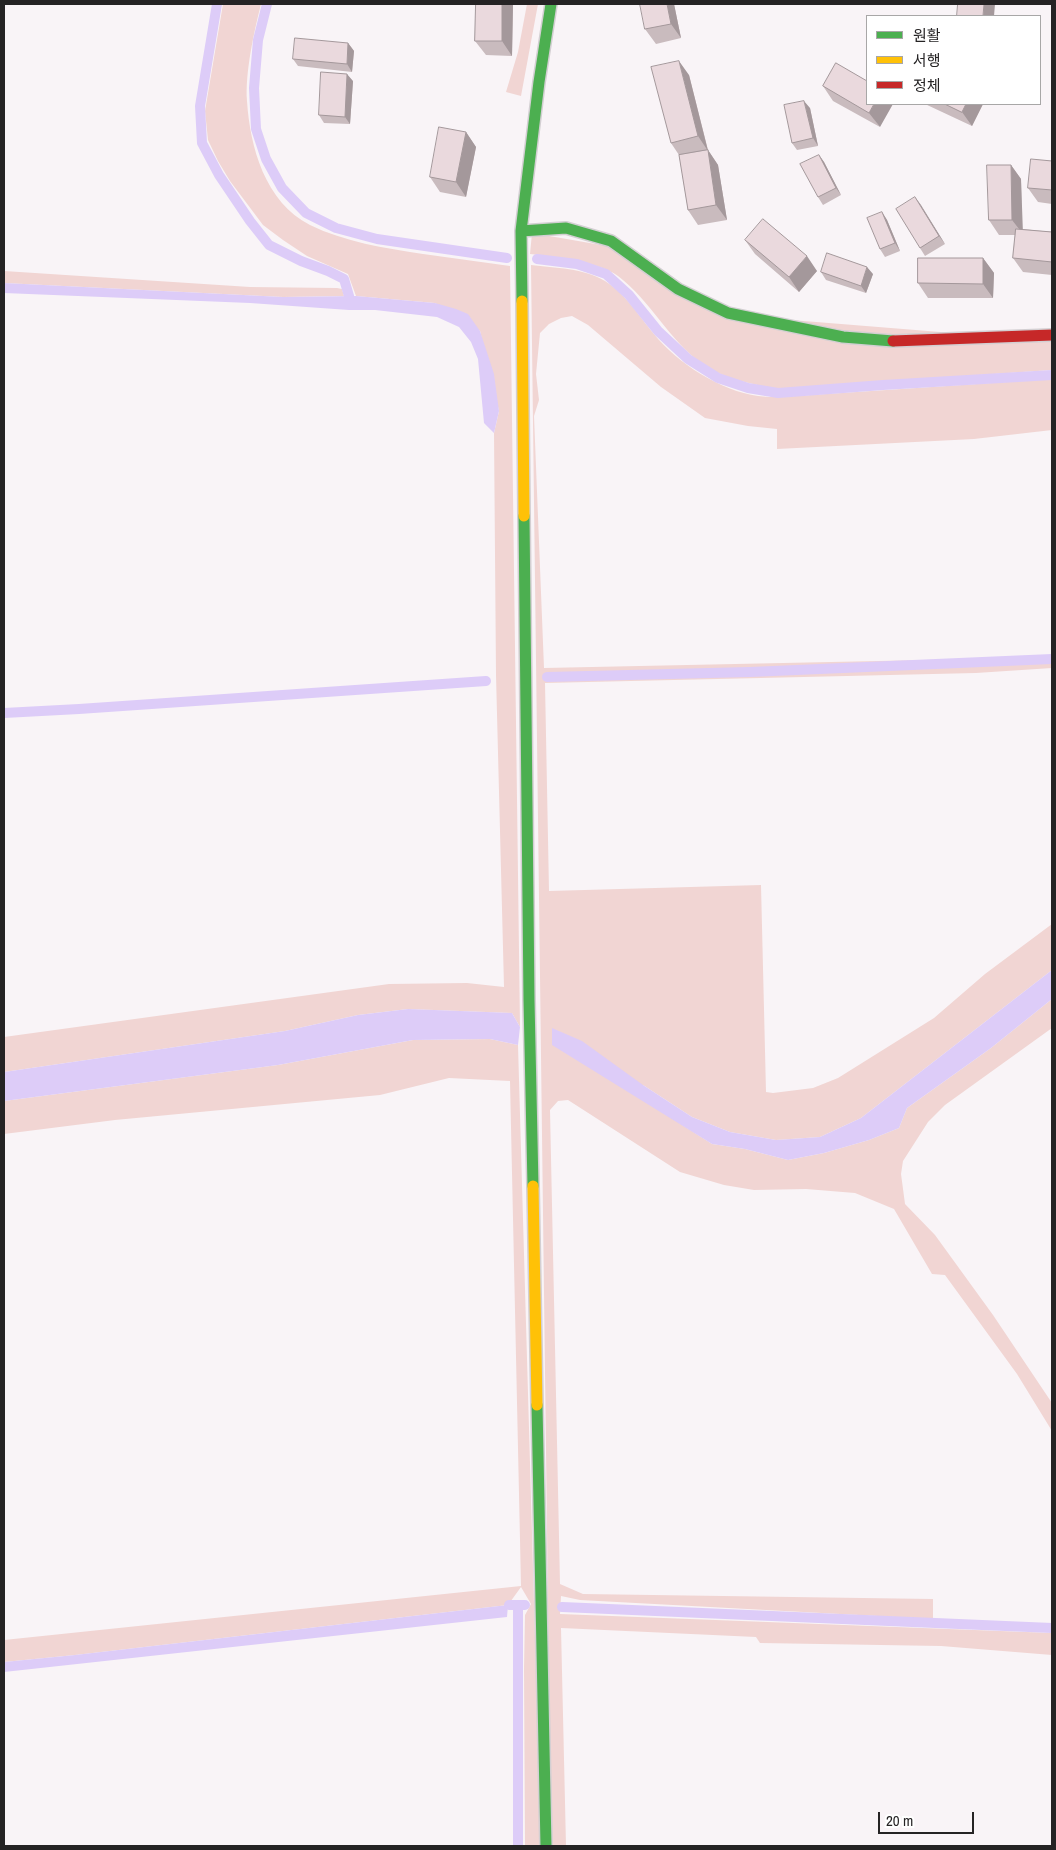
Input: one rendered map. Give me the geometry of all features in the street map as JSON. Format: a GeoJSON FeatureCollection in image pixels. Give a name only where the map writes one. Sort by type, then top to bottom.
{"type":"FeatureCollection","features":[{"type":"Feature","properties":{"kind":"street"},"geometry":{"type":"LineString","coordinates":[[546,1846],[529,1000],[521,230],[539,82],[551,4]]}},
{"type":"Feature","properties":{"kind":"street"},"geometry":{"type":"LineString","coordinates":[[521,230],[566,228],[611,241],[678,289],[728,313],[784,326],[843,336],[896,341],[1052,335]]}},
{"type":"Feature","properties":{"kind":"shaded area"},"geometry":{"type":"Polygon","coordinates":[[[223,4],[261,4],[249,65],[247,101],[249,119],[256,154],[263,172],[271,188],[294,215],[323,231],[365,244],[510,266],[520,1027],[512,1013],[408,1009],[358,1015],[285,1031],[4,1072],[4,1037],[389,984],[467,983],[504,987],[496,675],[494,433],[499,411],[480,331],[435,303],[356,296],[348,274],[307,256],[263,225],[230,181],[208,140],[205,111],[223,4]]]}},
{"type":"Feature","properties":{"kind":"shaded area"},"geometry":{"type":"Polygon","coordinates":[[[527,4],[538,4],[521,96],[506,92],[518,52],[527,4]]]}},
{"type":"Feature","properties":{"kind":"shaded area"},"geometry":{"type":"Polygon","coordinates":[[[532,233],[607,246],[717,314],[1052,341],[1052,370],[777,389],[748,383],[719,374],[702,364],[679,344],[640,296],[610,271],[576,261],[530,254],[532,233]]]}},
{"type":"Feature","properties":{"kind":"shaded area"},"geometry":{"type":"Polygon","coordinates":[[[531,265],[579,271],[605,281],[625,298],[664,345],[687,365],[715,382],[744,393],[781,397],[1052,379],[1052,430],[974,439],[777,449],[777,429],[705,418],[661,387],[588,325],[572,316],[561,318],[549,324],[540,333],[536,374],[539,400],[534,416],[544,668],[974,659],[1052,655],[1052,668],[976,673],[545,683],[549,891],[761,885],[766,1092],[773,1093],[813,1088],[838,1078],[934,1018],[985,974],[1052,924],[1052,970],[861,1118],[820,1137],[776,1140],[730,1132],[692,1117],[643,1085],[656,1108],[712,1144],[745,1149],[788,1160],[824,1153],[869,1140],[899,1128],[907,1108],[991,1048],[1052,999],[1052,1028],[945,1105],[928,1122],[903,1161],[901,1174],[905,1204],[935,1235],[993,1315],[1052,1403],[1052,1431],[1017,1374],[945,1275],[932,1274],[894,1209],[855,1193],[806,1189],[754,1190],[724,1185],[680,1172],[568,1100],[558,1101],[550,1110],[560,1584],[583,1594],[933,1599],[933,1619],[580,1600],[561,1596],[560,1614],[1052,1633],[1052,1655],[941,1646],[760,1643],[756,1637],[561,1628],[566,1846],[551,1846],[531,265]]]}},
{"type":"Feature","properties":{"kind":"shaded area"},"geometry":{"type":"Polygon","coordinates":[[[4,271],[250,287],[337,288],[342,289],[344,296],[283,297],[4,283],[4,271]]]}},
{"type":"Feature","properties":{"kind":"shaded area"},"geometry":{"type":"Polygon","coordinates":[[[4,283],[283,297],[356,296],[435,303],[456,309],[468,314],[480,331],[494,374],[499,411],[494,433],[484,423],[478,359],[471,342],[459,327],[437,317],[375,310],[250,303],[4,293],[4,283]]]}},
{"type":"Feature","properties":{"kind":"shaded area"},"geometry":{"type":"Polygon","coordinates":[[[1052,970],[1052,999],[991,1048],[907,1108],[899,1128],[869,1140],[824,1153],[788,1160],[745,1149],[712,1144],[552,1045],[552,1028],[582,1041],[643,1085],[692,1117],[730,1132],[776,1140],[820,1137],[861,1118],[1052,970]]]}},
{"type":"Feature","properties":{"kind":"shaded area"},"geometry":{"type":"Polygon","coordinates":[[[408,1009],[512,1013],[520,1027],[518,1045],[490,1039],[413,1040],[278,1065],[4,1101],[4,1072],[285,1031],[358,1015],[408,1009]]]}},
{"type":"Feature","properties":{"kind":"shaded area"},"geometry":{"type":"Polygon","coordinates":[[[490,1039],[518,1045],[541,1846],[525,1846],[525,1615],[531,1604],[521,1587],[508,1605],[4,1662],[4,1640],[521,1586],[510,1081],[449,1078],[380,1095],[115,1120],[4,1134],[4,1101],[278,1065],[413,1040],[490,1039]]]}},
{"type":"Feature","properties":{"kind":"shaded area"},"geometry":{"type":"Polygon","coordinates":[[[508,1605],[507,1617],[4,1672],[4,1662],[508,1605]]]}},
{"type":"Feature","properties":{"kind":"building"},"geometry":{"type":"Polygon","coordinates":[[[476,4],[502,4],[502,41],[475,41],[476,4]]]}},
{"type":"Feature","properties":{"kind":"building"},"geometry":{"type":"Polygon","coordinates":[[[640,4],[667,4],[671,24],[645,29],[640,4]]]}},
{"type":"Feature","properties":{"kind":"building"},"geometry":{"type":"Polygon","coordinates":[[[958,4],[984,4],[983,15],[957,15],[958,4]]]}},
{"type":"Feature","properties":{"kind":"building"},"geometry":{"type":"Polygon","coordinates":[[[295,38],[348,43],[347,64],[293,59],[295,38]]]}},
{"type":"Feature","properties":{"kind":"building"},"geometry":{"type":"Polygon","coordinates":[[[679,61],[698,136],[671,143],[651,67],[679,61]]]}},
{"type":"Feature","properties":{"kind":"building"},"geometry":{"type":"Polygon","coordinates":[[[836,63],[866,80],[866,105],[873,105],[869,113],[823,86],[836,63]]]}},
{"type":"Feature","properties":{"kind":"building"},"geometry":{"type":"Polygon","coordinates":[[[321,72],[347,74],[345,117],[319,115],[321,72]]]}},
{"type":"Feature","properties":{"kind":"building"},"geometry":{"type":"Polygon","coordinates":[[[804,101],[813,138],[792,143],[784,105],[804,101]]]}},
{"type":"Feature","properties":{"kind":"building"},"geometry":{"type":"Polygon","coordinates":[[[947,105],[966,105],[962,112],[947,105]]]}},
{"type":"Feature","properties":{"kind":"building"},"geometry":{"type":"Polygon","coordinates":[[[439,127],[466,132],[456,182],[430,177],[439,127]]]}},
{"type":"Feature","properties":{"kind":"building"},"geometry":{"type":"Polygon","coordinates":[[[708,150],[716,205],[688,210],[679,155],[708,150]]]}},
{"type":"Feature","properties":{"kind":"building"},"geometry":{"type":"Polygon","coordinates":[[[819,155],[836,188],[818,197],[800,164],[819,155]]]}},
{"type":"Feature","properties":{"kind":"building"},"geometry":{"type":"Polygon","coordinates":[[[1031,159],[1052,161],[1052,190],[1028,188],[1031,159]]]}},
{"type":"Feature","properties":{"kind":"building"},"geometry":{"type":"Polygon","coordinates":[[[987,165],[1011,165],[1012,220],[989,220],[987,165]]]}},
{"type":"Feature","properties":{"kind":"building"},"geometry":{"type":"Polygon","coordinates":[[[915,197],[939,236],[920,248],[896,209],[915,197]]]}},
{"type":"Feature","properties":{"kind":"building"},"geometry":{"type":"Polygon","coordinates":[[[882,212],[895,243],[880,249],[867,218],[882,212]]]}},
{"type":"Feature","properties":{"kind":"building"},"geometry":{"type":"Polygon","coordinates":[[[763,219],[807,256],[789,277],[745,240],[763,219]]]}},
{"type":"Feature","properties":{"kind":"building"},"geometry":{"type":"Polygon","coordinates":[[[1016,229],[1052,232],[1052,262],[1013,258],[1016,229]]]}},
{"type":"Feature","properties":{"kind":"building"},"geometry":{"type":"Polygon","coordinates":[[[827,253],[867,267],[861,286],[821,272],[827,253]]]}},
{"type":"Feature","properties":{"kind":"building"},"geometry":{"type":"Polygon","coordinates":[[[918,258],[983,258],[983,284],[918,283],[918,258]]]}},
{"type":"Feature","properties":{"kind":"waterway"},"geometry":{"type":"LineString","coordinates":[[217,4],[200,106],[202,143],[219,175],[250,221],[269,245],[344,279],[349,296]]}},
{"type":"Feature","properties":{"kind":"waterway"},"geometry":{"type":"LineString","coordinates":[[267,4],[258,40],[254,88],[256,129],[266,159],[282,188],[306,213],[336,228],[377,239],[507,258]]}},
{"type":"Feature","properties":{"kind":"waterway"},"geometry":{"type":"LineString","coordinates":[[537,259],[577,264],[606,274],[629,295],[658,331],[688,359],[718,378],[748,388],[778,393],[1052,375]]}},
{"type":"Feature","properties":{"kind":"waterway"},"geometry":{"type":"LineString","coordinates":[[547,677],[750,672],[1052,659]]}},
{"type":"Feature","properties":{"kind":"waterway"},"geometry":{"type":"LineString","coordinates":[[4,713],[486,681]]}},
{"type":"Feature","properties":{"kind":"waterway"},"geometry":{"type":"LineString","coordinates":[[509,1605],[525,1605]]}},
{"type":"Feature","properties":{"kind":"waterway"},"geometry":{"type":"LineString","coordinates":[[518,1605],[518,1846]]}},
{"type":"Feature","properties":{"kind":"waterway"},"geometry":{"type":"LineString","coordinates":[[562,1607],[1052,1628]]}},
{"type":"Feature","properties":{"kind":"traffic: fast"},"geometry":{"type":"LineString","coordinates":[[522,301],[521,231],[539,82],[551,4]]}},
{"type":"Feature","properties":{"kind":"traffic: fast"},"geometry":{"type":"LineString","coordinates":[[521,231],[566,228],[611,241],[678,289],[728,313],[843,337],[893,341]]}},
{"type":"Feature","properties":{"kind":"traffic: fast"},"geometry":{"type":"LineString","coordinates":[[524,516],[529,1000],[533,1186]]}},
{"type":"Feature","properties":{"kind":"traffic: fast"},"geometry":{"type":"LineString","coordinates":[[537,1405],[546,1846]]}},
{"type":"Feature","properties":{"kind":"traffic: slow"},"geometry":{"type":"LineString","coordinates":[[522,301],[524,516]]}},
{"type":"Feature","properties":{"kind":"traffic: slow"},"geometry":{"type":"LineString","coordinates":[[533,1186],[537,1405]]}},
{"type":"Feature","properties":{"kind":"traffic: jam"},"geometry":{"type":"LineString","coordinates":[[893,341],[1052,335]]}}]}
